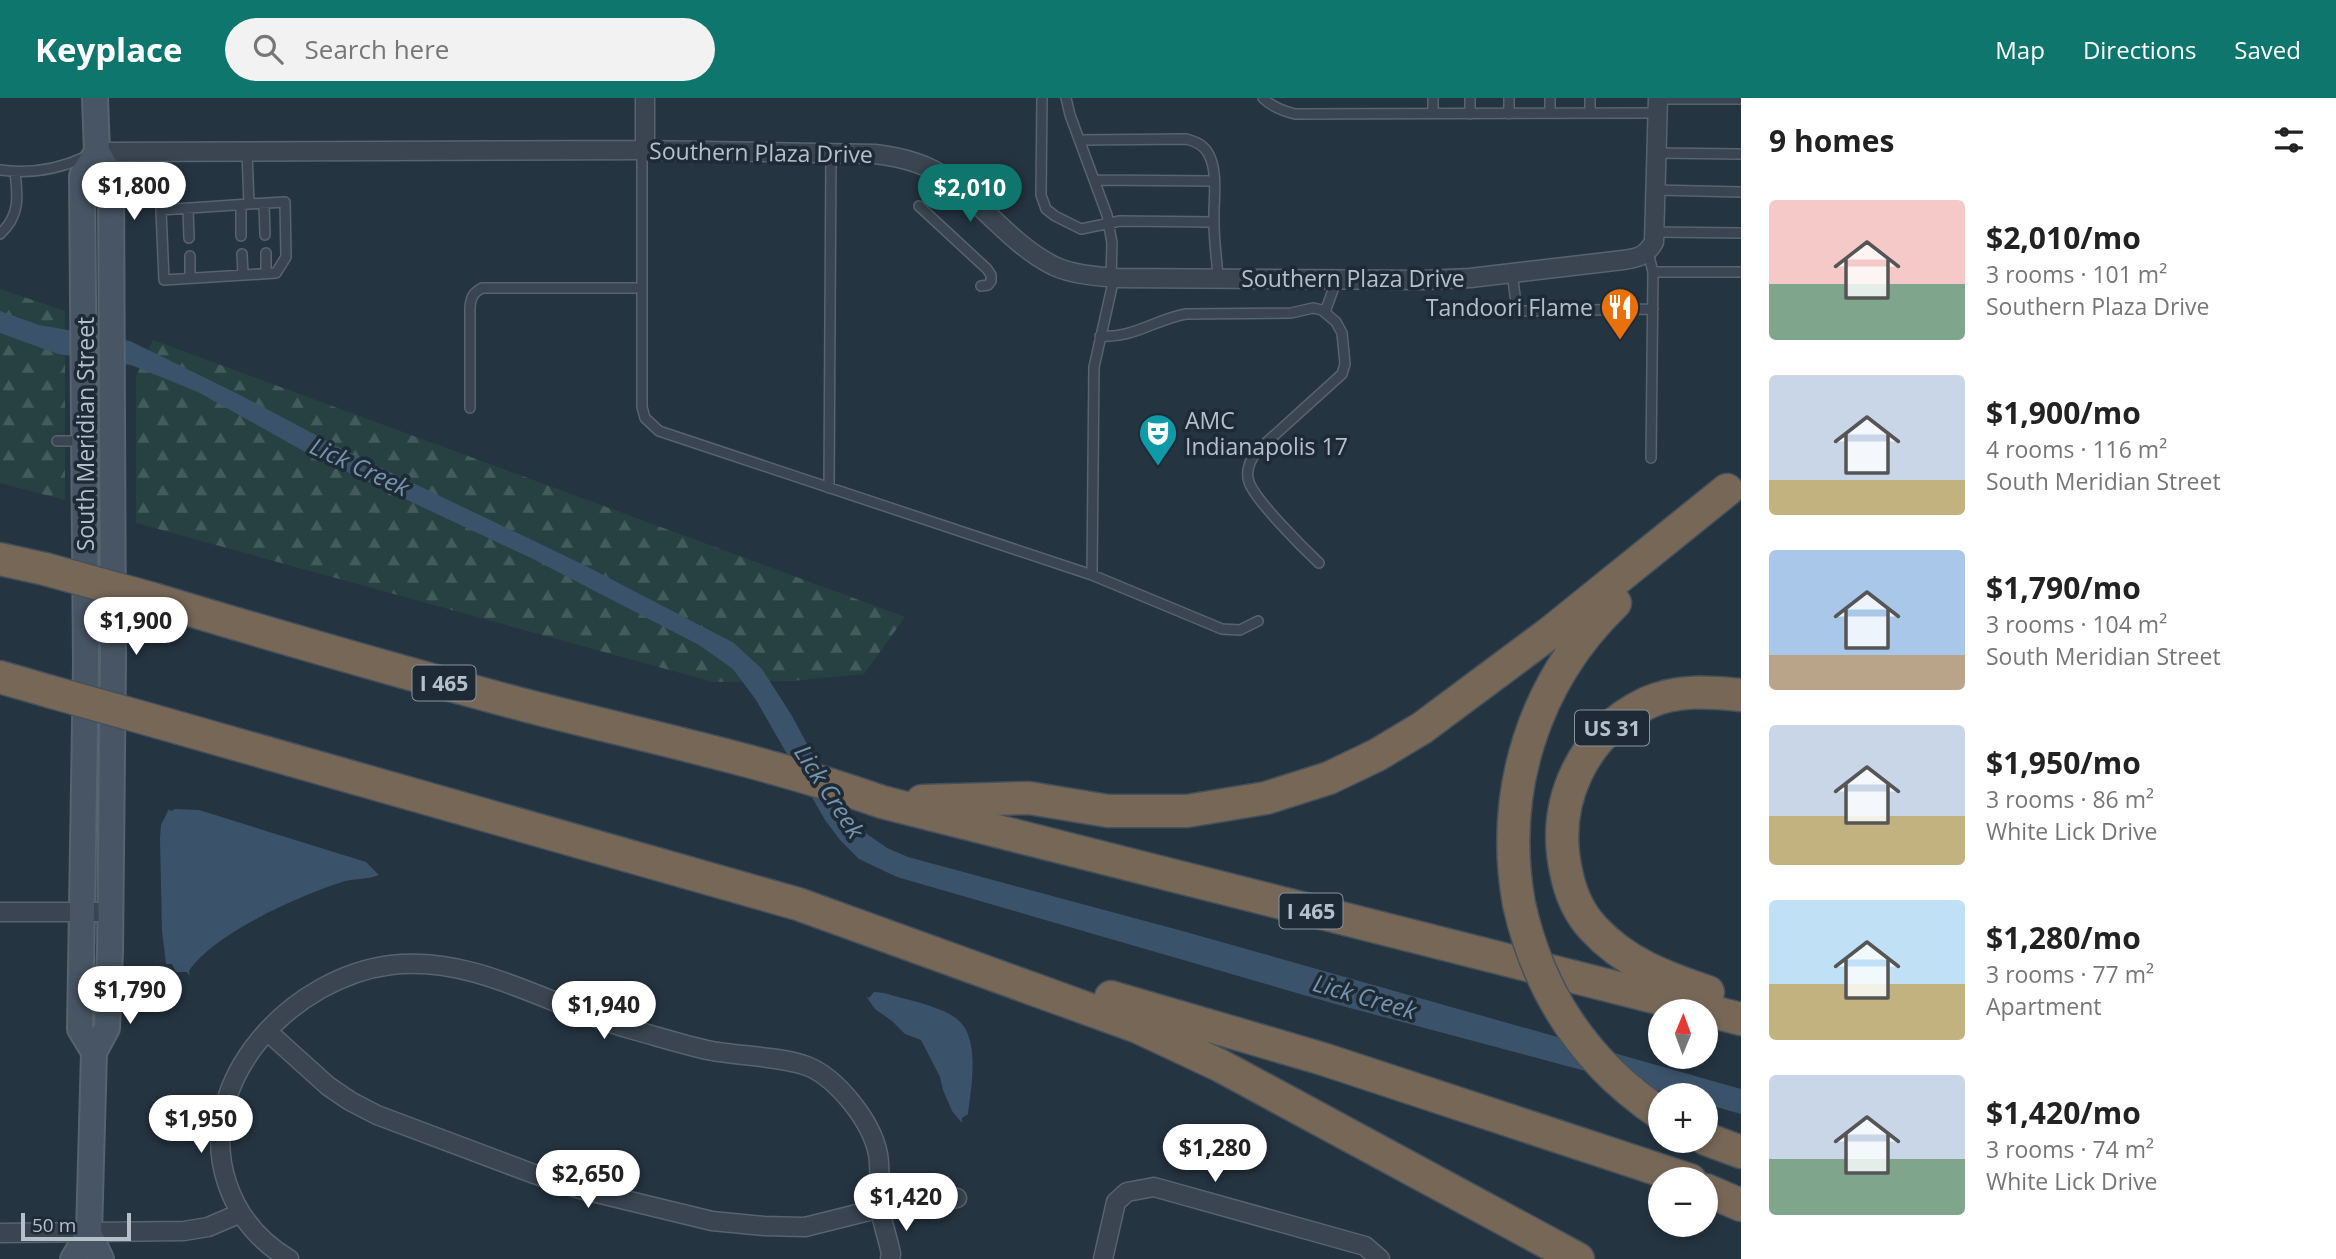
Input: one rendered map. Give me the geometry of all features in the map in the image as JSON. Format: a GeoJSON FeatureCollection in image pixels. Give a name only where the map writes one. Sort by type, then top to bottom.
{"type":"FeatureCollection","features":[{"type":"Feature","properties":{"kind":"highway"},"geometry":{"type":"LineString","coordinates":[[882,803],[1029,799],[1108,811],[1187,811],[1266,798],[1329,778],[1377,755],[1422,728],[1551,632],[1734,483]]}},
{"type":"Feature","properties":{"kind":"highway"},"geometry":{"type":"LineString","coordinates":[[1648,1104],[1614,1078],[1582,1043],[1557,1004],[1536,962],[1526,936],[1519,904],[1512,845],[1518,780],[1527,742],[1554,682],[1574,648],[1595,622],[1680,541],[1734,483]]}},
{"type":"Feature","properties":{"kind":"highway","name":"I 465"},"geometry":{"type":"LineString","coordinates":[[0,558],[484,694],[738,759],[844,789],[882,803],[1657,999]]}},
{"type":"Feature","properties":{"kind":"highway"},"geometry":{"type":"LineString","coordinates":[[0,677],[798,904],[1163,1037],[1578,1259]]}},
{"type":"Feature","properties":{"kind":"highway","name":"US 31"},"geometry":{"type":"LineString","coordinates":[[1741,695],[1701,691],[1674,695],[1648,703],[1624,717],[1594,744],[1575,775],[1562,817],[1561,851],[1568,884],[1576,903],[1591,926],[1615,950],[1649,971],[1741,1003]]}},
{"type":"Feature","properties":{"kind":"highway"},"geometry":{"type":"LineString","coordinates":[[862,927],[1323,1059],[1648,1167]]}},
{"type":"Feature","properties":{"kind":"highway","name":"I 465"},"geometry":{"type":"LineString","coordinates":[[1718,1014],[1741,1019]]}},
{"type":"Feature","properties":{"kind":"highway"},"geometry":{"type":"LineString","coordinates":[[1718,1020],[1741,1034]]}},
{"type":"Feature","properties":{"kind":"highway"},"geometry":{"type":"LineString","coordinates":[[1718,1187],[1741,1193]]}},
{"type":"Feature","properties":{"kind":"highway"},"geometry":{"type":"LineString","coordinates":[[1718,1195],[1741,1205]]}},
{"type":"Feature","properties":{"kind":"main road","name":"South Meridian Street"},"geometry":{"type":"LineString","coordinates":[[95,98],[97,152],[111,174],[113,309],[107,1028],[94,1052],[89,1233],[101,1259]]}},
{"type":"Feature","properties":{"kind":"main road","name":"South Meridian Street"},"geometry":{"type":"LineString","coordinates":[[94,1052],[80,1029],[86,664],[82,176],[97,152]]}},
{"type":"Feature","properties":{"kind":"main road"},"geometry":{"type":"LineString","coordinates":[[73,1259],[89,1233]]}},
{"type":"Feature","properties":{"kind":"street"},"geometry":{"type":"LineString","coordinates":[[643,150],[645,98]]}},
{"type":"Feature","properties":{"kind":"street"},"geometry":{"type":"LineString","coordinates":[[1648,252],[1654,242],[1657,104]]}},
{"type":"Feature","properties":{"kind":"street","name":"Southern Plaza Drive"},"geometry":{"type":"LineString","coordinates":[[97,152],[643,150],[831,152],[891,156],[928,167],[957,187],[1026,249],[1040,258],[1069,272],[1112,278],[1424,280],[1640,257],[1648,252]]}},
{"type":"Feature","properties":{"kind":"street"},"geometry":{"type":"LineString","coordinates":[[0,912],[110,912]]}},
{"type":"Feature","properties":{"kind":"street"},"geometry":{"type":"LineString","coordinates":[[289,1259],[267,1244],[241,1213],[230,1192],[223,1169],[221,1128],[229,1093],[237,1075],[267,1031],[307,997],[344,978],[368,970],[393,965],[437,965],[487,976],[632,1030],[707,1050],[807,1066],[837,1085],[867,1122],[878,1154],[881,1208],[890,1259]]}},
{"type":"Feature","properties":{"kind":"street"},"geometry":{"type":"LineString","coordinates":[[267,1031],[328,1086],[377,1115],[534,1174],[712,1221],[805,1227],[881,1208],[957,1198]]}},
{"type":"Feature","properties":{"kind":"street"},"geometry":{"type":"LineString","coordinates":[[1103,1259],[1116,1202],[1127,1192],[1154,1187],[1365,1246],[1380,1259]]}},
{"type":"Feature","properties":{"kind":"street"},"geometry":{"type":"LineString","coordinates":[[0,1233],[184,1231],[208,1227],[241,1213]]}},
{"type":"Feature","properties":{"kind":"lane"},"geometry":{"type":"LineString","coordinates":[[1042,98],[1041,195],[1046,209],[1072,227],[1081,229],[1109,222],[1213,222]]}},
{"type":"Feature","properties":{"kind":"lane"},"geometry":{"type":"LineString","coordinates":[[1066,98],[1109,222],[1112,243],[1112,278],[1094,367],[1092,575]]}},
{"type":"Feature","properties":{"kind":"lane"},"geometry":{"type":"LineString","coordinates":[[1263,98],[1269,104],[1295,114],[1590,113],[1657,104],[1741,99]]}},
{"type":"Feature","properties":{"kind":"lane"},"geometry":{"type":"LineString","coordinates":[[1433,98],[1433,113]]}},
{"type":"Feature","properties":{"kind":"lane"},"geometry":{"type":"LineString","coordinates":[[1470,98],[1470,114]]}},
{"type":"Feature","properties":{"kind":"lane"},"geometry":{"type":"LineString","coordinates":[[1509,114],[1510,98]]}},
{"type":"Feature","properties":{"kind":"lane"},"geometry":{"type":"LineString","coordinates":[[1550,98],[1550,114]]}},
{"type":"Feature","properties":{"kind":"lane"},"geometry":{"type":"LineString","coordinates":[[1590,98],[1590,113]]}},
{"type":"Feature","properties":{"kind":"lane"},"geometry":{"type":"LineString","coordinates":[[1079,140],[1186,139],[1196,141],[1209,153],[1218,278]]}},
{"type":"Feature","properties":{"kind":"lane"},"geometry":{"type":"LineString","coordinates":[[643,150],[642,407],[645,418],[651,425],[659,431],[1092,575],[1222,629],[1240,630],[1258,621]]}},
{"type":"Feature","properties":{"kind":"lane"},"geometry":{"type":"LineString","coordinates":[[0,170],[15,172],[64,167],[97,152]]}},
{"type":"Feature","properties":{"kind":"lane"},"geometry":{"type":"LineString","coordinates":[[242,236],[247,152]]}},
{"type":"Feature","properties":{"kind":"lane"},"geometry":{"type":"LineString","coordinates":[[829,488],[831,152]]}},
{"type":"Feature","properties":{"kind":"lane"},"geometry":{"type":"LineString","coordinates":[[1656,153],[1741,154]]}},
{"type":"Feature","properties":{"kind":"lane"},"geometry":{"type":"LineString","coordinates":[[0,234],[12,221],[18,198],[15,172]]}},
{"type":"Feature","properties":{"kind":"lane"},"geometry":{"type":"LineString","coordinates":[[1094,180],[1213,181]]}},
{"type":"Feature","properties":{"kind":"lane"},"geometry":{"type":"LineString","coordinates":[[1655,190],[1741,192]]}},
{"type":"Feature","properties":{"kind":"lane"},"geometry":{"type":"LineString","coordinates":[[285,202],[286,257],[276,273],[164,280],[161,210],[264,204],[285,202]]}},
{"type":"Feature","properties":{"kind":"lane"},"geometry":{"type":"LineString","coordinates":[[264,204],[265,235]]}},
{"type":"Feature","properties":{"kind":"lane"},"geometry":{"type":"LineString","coordinates":[[919,206],[987,269],[991,281],[988,285],[981,286]]}},
{"type":"Feature","properties":{"kind":"lane"},"geometry":{"type":"LineString","coordinates":[[188,208],[189,238]]}},
{"type":"Feature","properties":{"kind":"lane"},"geometry":{"type":"LineString","coordinates":[[1654,232],[1741,233]]}},
{"type":"Feature","properties":{"kind":"lane"},"geometry":{"type":"LineString","coordinates":[[1648,252],[1653,272],[1651,458]]}},
{"type":"Feature","properties":{"kind":"lane"},"geometry":{"type":"LineString","coordinates":[[266,253],[266,273]]}},
{"type":"Feature","properties":{"kind":"lane"},"geometry":{"type":"LineString","coordinates":[[242,254],[243,275]]}},
{"type":"Feature","properties":{"kind":"lane"},"geometry":{"type":"LineString","coordinates":[[190,256],[190,278]]}},
{"type":"Feature","properties":{"kind":"lane"},"geometry":{"type":"LineString","coordinates":[[1512,272],[1517,311],[1653,309]]}},
{"type":"Feature","properties":{"kind":"lane"},"geometry":{"type":"LineString","coordinates":[[1653,272],[1741,272]]}},
{"type":"Feature","properties":{"kind":"lane"},"geometry":{"type":"LineString","coordinates":[[1325,312],[1336,279]]}},
{"type":"Feature","properties":{"kind":"lane"},"geometry":{"type":"LineString","coordinates":[[470,408],[470,307],[471,298],[476,291],[482,288],[642,288]]}},
{"type":"Feature","properties":{"kind":"lane"},"geometry":{"type":"LineString","coordinates":[[1100,335],[1111,337],[1130,334],[1186,314],[1291,313],[1313,308],[1325,312],[1336,322],[1342,333],[1345,364],[1342,374],[1257,451],[1250,461],[1248,472],[1254,491],[1319,563]]}},
{"type":"Feature","properties":{"kind":"lane"},"geometry":{"type":"LineString","coordinates":[[57,441],[85,441]]}},
{"type":"Feature","properties":{"kind":"green space"},"geometry":{"type":"Polygon","coordinates":[[[0,289],[65,311],[65,500],[0,483],[0,289]]]}},
{"type":"Feature","properties":{"kind":"green space"},"geometry":{"type":"Polygon","coordinates":[[[153,340],[905,617],[864,674],[791,681],[713,682],[136,523],[136,376],[153,340]]]}},
{"type":"Feature","properties":{"kind":"water","name":"Lick Creek"},"geometry":{"type":"Polygon","coordinates":[[[0,311],[39,325],[130,341],[346,451],[584,565],[734,643],[762,669],[792,716],[829,785],[860,829],[887,848],[908,857],[1186,932],[1648,1063],[1648,1069],[1670,1069],[1741,1089],[1741,1114],[1718,1107],[1718,1083],[1648,1083],[1648,1088],[1335,1004],[897,877],[859,859],[840,840],[825,820],[756,700],[733,669],[699,645],[533,559],[307,453],[198,392],[131,365],[58,354],[0,333],[0,311]]]}},
{"type":"Feature","properties":{"kind":"water"},"geometry":{"type":"Polygon","coordinates":[[[169,809],[199,810],[366,862],[379,875],[342,882],[281,906],[217,943],[189,971],[190,976],[187,972],[176,972],[172,964],[166,964],[162,931],[160,838],[161,825],[169,809]]]}},
{"type":"Feature","properties":{"kind":"water"},"geometry":{"type":"Polygon","coordinates":[[[874,992],[942,1010],[964,1027],[972,1050],[973,1063],[968,1114],[962,1118],[962,1123],[952,1111],[940,1077],[921,1040],[905,1034],[875,1009],[866,996],[869,998],[874,992]]]}},
{"type":"Feature","properties":{"kind":"place","name":"Tandoori Flame"},"geometry":{"type":"Point","coordinates":[1620,341]}},
{"type":"Feature","properties":{"kind":"place","name":"AMC Indianapolis 17"},"geometry":{"type":"Point","coordinates":[1158,467]}}]}
